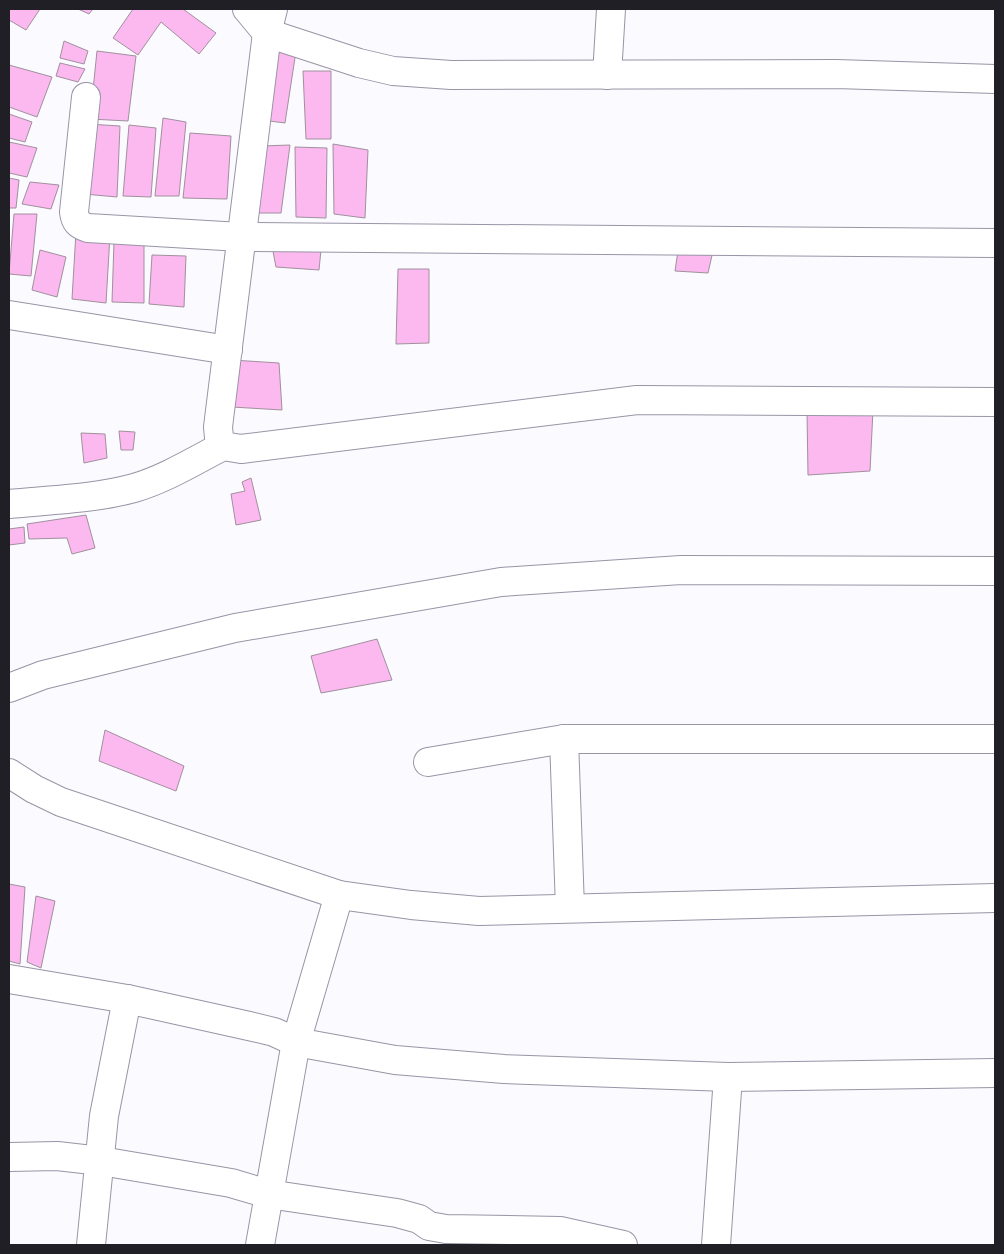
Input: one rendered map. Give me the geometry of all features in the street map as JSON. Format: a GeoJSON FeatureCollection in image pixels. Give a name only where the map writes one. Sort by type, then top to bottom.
{"type":"FeatureCollection","features":[{"type":"Feature","properties":{"kind":"street"},"geometry":{"type":"LineString","coordinates":[[247,9],[359,63],[393,71],[451,75],[836,74],[995,79]]}},
{"type":"Feature","properties":{"kind":"street"},"geometry":{"type":"LineString","coordinates":[[606,75],[611,9]]}},
{"type":"Feature","properties":{"kind":"street"},"geometry":{"type":"LineString","coordinates":[[223,446],[219,438],[218,427],[270,21]]}},
{"type":"Feature","properties":{"kind":"street"},"geometry":{"type":"LineString","coordinates":[[86,97],[74,212],[75,219],[80,226],[241,237],[995,243]]}},
{"type":"Feature","properties":{"kind":"street"},"geometry":{"type":"LineString","coordinates":[[9,314],[228,350]]}},
{"type":"Feature","properties":{"kind":"street"},"geometry":{"type":"LineString","coordinates":[[9,504],[78,498],[132,488],[158,479],[223,446],[241,449],[637,400],[995,402]]}},
{"type":"Feature","properties":{"kind":"street"},"geometry":{"type":"LineString","coordinates":[[9,688],[43,674],[236,628],[501,582],[680,570],[995,571]]}},
{"type":"Feature","properties":{"kind":"street"},"geometry":{"type":"LineString","coordinates":[[428,762],[564,739],[995,740]]}},
{"type":"Feature","properties":{"kind":"street"},"geometry":{"type":"LineString","coordinates":[[564,739],[570,908]]}},
{"type":"Feature","properties":{"kind":"street"},"geometry":{"type":"LineString","coordinates":[[9,772],[34,789],[61,802],[339,895],[411,905],[479,911],[995,898]]}},
{"type":"Feature","properties":{"kind":"street"},"geometry":{"type":"LineString","coordinates":[[260,1245],[296,1042],[339,895]]}},
{"type":"Feature","properties":{"kind":"street"},"geometry":{"type":"LineString","coordinates":[[9,979],[127,999],[257,1028],[296,1042],[343,1052],[447,1064],[728,1077],[995,1073]]}},
{"type":"Feature","properties":{"kind":"street"},"geometry":{"type":"LineString","coordinates":[[92,1245],[104,1116],[127,999]]}},
{"type":"Feature","properties":{"kind":"street"},"geometry":{"type":"LineString","coordinates":[[716,1245],[728,1077]]}},
{"type":"Feature","properties":{"kind":"street"},"geometry":{"type":"LineString","coordinates":[[9,1157],[57,1156],[101,1161],[231,1183],[268,1194],[397,1213],[418,1219],[428,1226],[446,1229],[560,1231],[623,1245]]}},
{"type":"Feature","properties":{"kind":"building"},"geometry":{"type":"Polygon","coordinates":[[[9,9],[40,9],[26,30],[9,20],[9,9]]]}},
{"type":"Feature","properties":{"kind":"building"},"geometry":{"type":"Polygon","coordinates":[[[78,9],[93,9],[89,14],[78,9]]]}},
{"type":"Feature","properties":{"kind":"building"},"geometry":{"type":"Polygon","coordinates":[[[133,9],[183,9],[216,33],[199,54],[161,22],[138,55],[113,38],[133,9]]]}},
{"type":"Feature","properties":{"kind":"building"},"geometry":{"type":"Polygon","coordinates":[[[64,41],[88,51],[84,64],[60,58],[64,41]]]}},
{"type":"Feature","properties":{"kind":"building"},"geometry":{"type":"Polygon","coordinates":[[[97,51],[136,56],[128,121],[90,119],[97,51]]]}},
{"type":"Feature","properties":{"kind":"building"},"geometry":{"type":"Polygon","coordinates":[[[296,51],[285,123],[262,120],[270,52],[296,51]]]}},
{"type":"Feature","properties":{"kind":"building"},"geometry":{"type":"Polygon","coordinates":[[[60,63],[85,69],[78,82],[56,76],[60,63]]]}},
{"type":"Feature","properties":{"kind":"building"},"geometry":{"type":"Polygon","coordinates":[[[9,65],[52,77],[37,117],[9,107],[9,65]]]}},
{"type":"Feature","properties":{"kind":"building"},"geometry":{"type":"Polygon","coordinates":[[[303,71],[331,71],[331,139],[306,139],[303,71]]]}},
{"type":"Feature","properties":{"kind":"building"},"geometry":{"type":"Polygon","coordinates":[[[9,114],[32,122],[25,142],[9,138],[9,114]]]}},
{"type":"Feature","properties":{"kind":"building"},"geometry":{"type":"Polygon","coordinates":[[[163,118],[186,122],[179,196],[155,196],[163,118]]]}},
{"type":"Feature","properties":{"kind":"building"},"geometry":{"type":"Polygon","coordinates":[[[88,124],[120,126],[117,197],[84,194],[88,124]]]}},
{"type":"Feature","properties":{"kind":"building"},"geometry":{"type":"Polygon","coordinates":[[[129,125],[156,128],[151,197],[123,196],[129,125]]]}},
{"type":"Feature","properties":{"kind":"building"},"geometry":{"type":"Polygon","coordinates":[[[190,133],[231,136],[227,199],[183,198],[190,133]]]}},
{"type":"Feature","properties":{"kind":"building"},"geometry":{"type":"Polygon","coordinates":[[[9,142],[37,148],[27,177],[9,173],[9,142]]]}},
{"type":"Feature","properties":{"kind":"building"},"geometry":{"type":"Polygon","coordinates":[[[333,144],[368,150],[365,218],[334,214],[333,144]]]}},
{"type":"Feature","properties":{"kind":"building"},"geometry":{"type":"Polygon","coordinates":[[[290,145],[281,213],[250,213],[261,146],[290,145]]]}},
{"type":"Feature","properties":{"kind":"building"},"geometry":{"type":"Polygon","coordinates":[[[295,147],[327,148],[326,218],[296,217],[295,147]]]}},
{"type":"Feature","properties":{"kind":"building"},"geometry":{"type":"Polygon","coordinates":[[[9,178],[19,180],[16,208],[9,208],[9,178]]]}},
{"type":"Feature","properties":{"kind":"building"},"geometry":{"type":"Polygon","coordinates":[[[30,182],[59,185],[51,209],[22,204],[30,182]]]}},
{"type":"Feature","properties":{"kind":"building"},"geometry":{"type":"Polygon","coordinates":[[[14,214],[37,214],[31,276],[9,274],[14,214]]]}},
{"type":"Feature","properties":{"kind":"building"},"geometry":{"type":"Polygon","coordinates":[[[76,232],[110,235],[106,303],[72,299],[76,232]]]}},
{"type":"Feature","properties":{"kind":"building"},"geometry":{"type":"Polygon","coordinates":[[[114,242],[144,242],[144,303],[112,302],[114,242]]]}},
{"type":"Feature","properties":{"kind":"building"},"geometry":{"type":"Polygon","coordinates":[[[272,246],[321,250],[319,270],[276,267],[272,246]]]}},
{"type":"Feature","properties":{"kind":"building"},"geometry":{"type":"Polygon","coordinates":[[[40,250],[66,257],[57,297],[32,290],[40,250]]]}},
{"type":"Feature","properties":{"kind":"building"},"geometry":{"type":"Polygon","coordinates":[[[678,251],[713,251],[708,273],[675,271],[678,251]]]}},
{"type":"Feature","properties":{"kind":"building"},"geometry":{"type":"Polygon","coordinates":[[[152,255],[186,256],[184,307],[149,304],[152,255]]]}},
{"type":"Feature","properties":{"kind":"building"},"geometry":{"type":"Polygon","coordinates":[[[398,269],[429,269],[429,343],[396,344],[398,269]]]}},
{"type":"Feature","properties":{"kind":"building"},"geometry":{"type":"Polygon","coordinates":[[[232,360],[279,363],[282,410],[232,407],[232,360]]]}},
{"type":"Feature","properties":{"kind":"building"},"geometry":{"type":"Polygon","coordinates":[[[873,410],[870,471],[808,475],[807,412],[873,410]]]}},
{"type":"Feature","properties":{"kind":"building"},"geometry":{"type":"Polygon","coordinates":[[[119,431],[135,432],[133,450],[121,450],[119,431]]]}},
{"type":"Feature","properties":{"kind":"building"},"geometry":{"type":"Polygon","coordinates":[[[81,433],[105,434],[107,458],[84,463],[81,433]]]}},
{"type":"Feature","properties":{"kind":"building"},"geometry":{"type":"Polygon","coordinates":[[[251,478],[261,520],[236,525],[231,494],[245,491],[242,482],[251,478]]]}},
{"type":"Feature","properties":{"kind":"building"},"geometry":{"type":"Polygon","coordinates":[[[86,515],[95,548],[72,554],[67,538],[29,539],[27,524],[86,515]]]}},
{"type":"Feature","properties":{"kind":"building"},"geometry":{"type":"Polygon","coordinates":[[[24,527],[25,543],[9,545],[9,529],[24,527]]]}},
{"type":"Feature","properties":{"kind":"building"},"geometry":{"type":"Polygon","coordinates":[[[377,639],[392,680],[321,693],[311,656],[377,639]]]}},
{"type":"Feature","properties":{"kind":"building"},"geometry":{"type":"Polygon","coordinates":[[[105,730],[184,766],[176,791],[99,761],[105,730]]]}},
{"type":"Feature","properties":{"kind":"building"},"geometry":{"type":"Polygon","coordinates":[[[9,884],[25,887],[20,964],[9,961],[9,884]]]}},
{"type":"Feature","properties":{"kind":"building"},"geometry":{"type":"Polygon","coordinates":[[[36,896],[55,901],[41,968],[27,962],[36,896]]]}}]}
